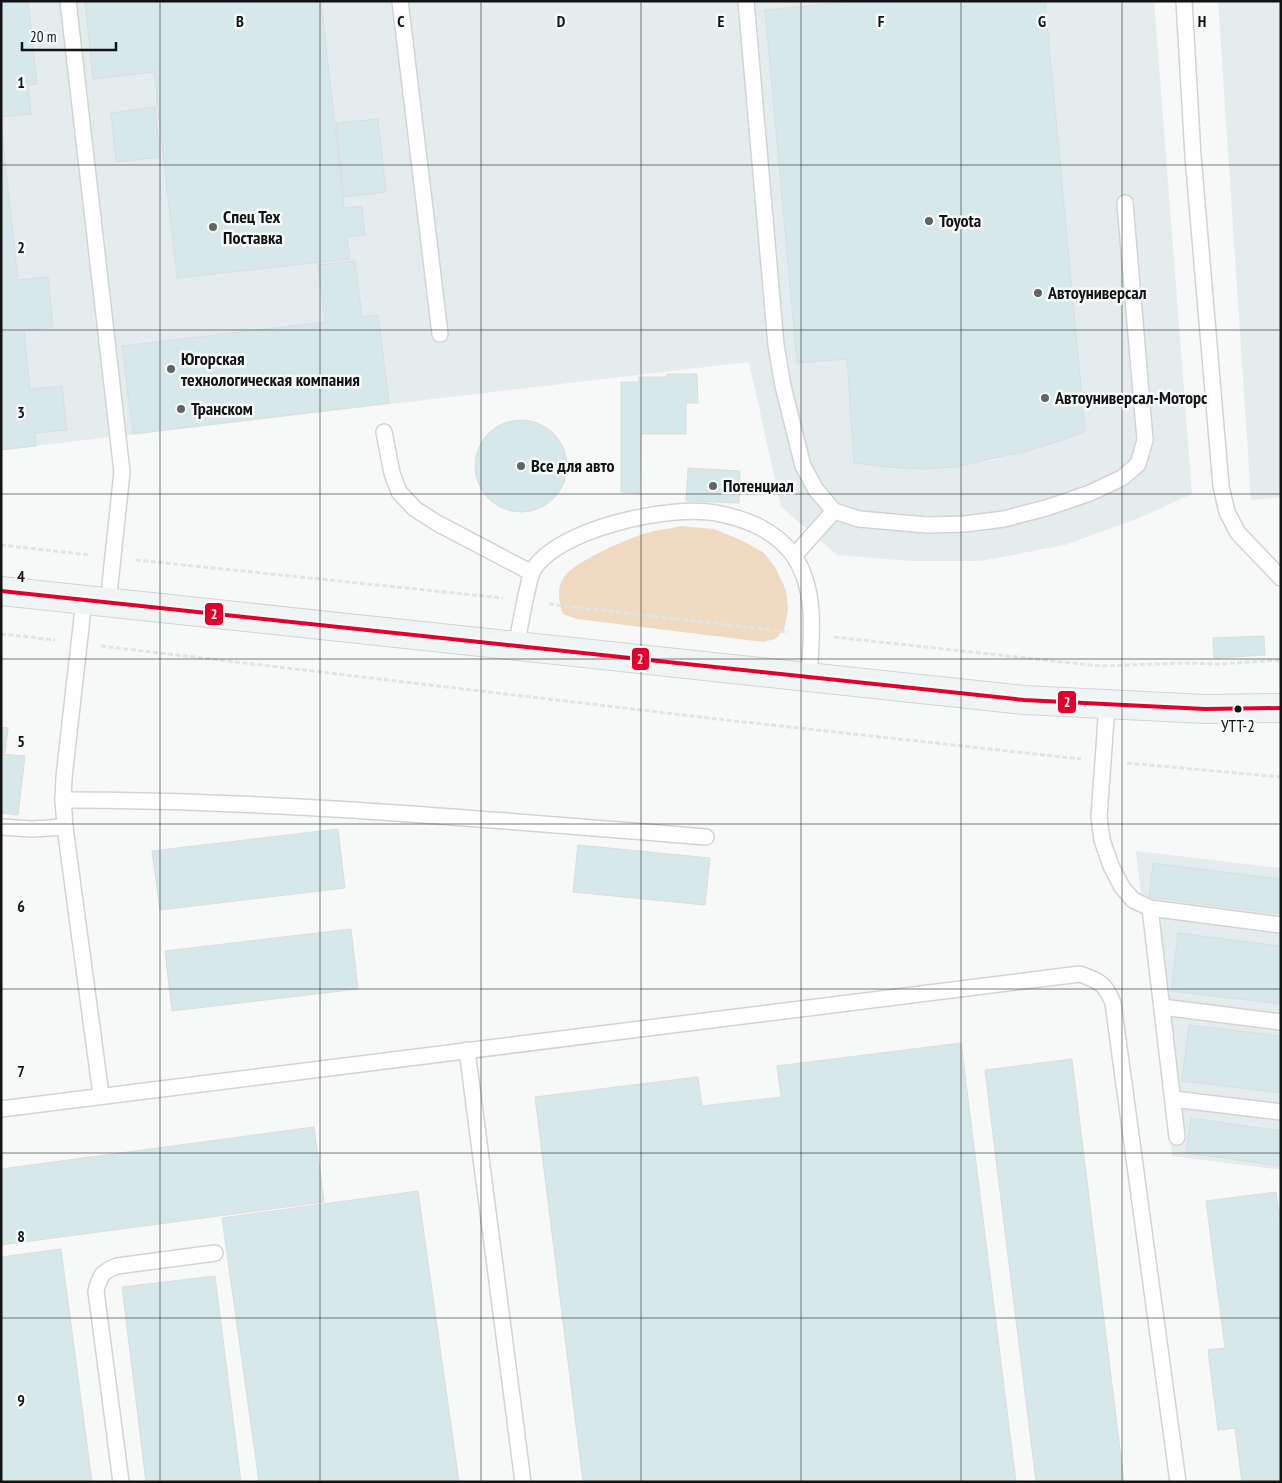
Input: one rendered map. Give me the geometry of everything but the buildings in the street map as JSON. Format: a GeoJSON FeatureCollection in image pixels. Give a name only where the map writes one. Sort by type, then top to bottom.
{"type":"FeatureCollection","features":[{"type":"Feature","properties":{"kind":"main road"},"geometry":{"type":"LineString","coordinates":[[1,591],[1024,700],[1205,709],[1281,708]]}},
{"type":"Feature","properties":{"kind":"lane"},"geometry":{"type":"LineString","coordinates":[[68,1],[122,472],[113,558],[79,643],[63,800],[65,828],[101,1095]]}},
{"type":"Feature","properties":{"kind":"lane"},"geometry":{"type":"LineString","coordinates":[[400,1],[440,334]]}},
{"type":"Feature","properties":{"kind":"lane"},"geometry":{"type":"LineString","coordinates":[[746,1],[776,345],[783,386],[803,466],[816,490],[834,511],[859,519],[927,525],[965,524],[1004,519],[1046,508],[1090,493],[1122,478],[1138,464],[1145,440],[1125,202]]}},
{"type":"Feature","properties":{"kind":"lane"},"geometry":{"type":"LineString","coordinates":[[1184,1],[1193,156],[1221,486],[1227,512],[1238,532],[1281,578]]}},
{"type":"Feature","properties":{"kind":"lane"},"geometry":{"type":"LineString","coordinates":[[384,432],[392,472],[399,492],[415,509],[437,523],[532,572]]}},
{"type":"Feature","properties":{"kind":"lane"},"geometry":{"type":"LineString","coordinates":[[794,556],[834,511]]}},
{"type":"Feature","properties":{"kind":"lane"},"geometry":{"type":"LineString","coordinates":[[516,646],[532,572],[556,547],[579,535],[653,515],[680,512],[715,512],[754,523],[776,537],[794,556],[803,574],[812,613],[809,678]]}},
{"type":"Feature","properties":{"kind":"lane"},"geometry":{"type":"LineString","coordinates":[[1107,705],[1099,817],[1102,840],[1111,866],[1122,887],[1133,900],[1150,908],[1281,925]]}},
{"type":"Feature","properties":{"kind":"lane"},"geometry":{"type":"LineString","coordinates":[[63,800],[145,800],[353,809],[706,837]]}},
{"type":"Feature","properties":{"kind":"lane"},"geometry":{"type":"LineString","coordinates":[[1,827],[32,829],[65,828]]}},
{"type":"Feature","properties":{"kind":"lane"},"geometry":{"type":"LineString","coordinates":[[1150,908],[1177,1137]]}},
{"type":"Feature","properties":{"kind":"lane"},"geometry":{"type":"LineString","coordinates":[[1,1109],[1080,974],[1097,980],[1107,989],[1113,1003],[1178,1482]]}},
{"type":"Feature","properties":{"kind":"lane"},"geometry":{"type":"LineString","coordinates":[[1162,1007],[1281,1022]]}},
{"type":"Feature","properties":{"kind":"lane"},"geometry":{"type":"LineString","coordinates":[[467,1050],[523,1482]]}},
{"type":"Feature","properties":{"kind":"lane"},"geometry":{"type":"LineString","coordinates":[[1173,1099],[1281,1112]]}},
{"type":"Feature","properties":{"kind":"lane"},"geometry":{"type":"LineString","coordinates":[[121,1482],[96,1291],[99,1279],[105,1271],[117,1266],[215,1253]]}},
{"type":"Feature","properties":{"kind":"path"},"geometry":{"type":"LineString","coordinates":[[1,545],[525,601],[812,635],[1100,666],[1185,663],[1218,664],[1281,660]]}},
{"type":"Feature","properties":{"kind":"path"},"geometry":{"type":"LineString","coordinates":[[1,634],[1042,756],[1281,777]]}},
{"type":"Feature","properties":{"kind":"shaded area"},"geometry":{"type":"Polygon","coordinates":[[[1,1],[857,1],[765,10],[797,363],[847,359],[854,463],[923,469],[956,467],[994,460],[1060,441],[1085,431],[1045,1],[1154,1],[1192,494],[1139,518],[1065,545],[981,561],[909,561],[837,555],[781,507],[749,362],[1,450],[1,1]]]}},
{"type":"Feature","properties":{"kind":"shaded area"},"geometry":{"type":"Polygon","coordinates":[[[1218,1],[1281,1],[1281,497],[1251,500],[1218,1]]]}},
{"type":"Feature","properties":{"kind":"shaded area"},"geometry":{"type":"Polygon","coordinates":[[[681,526],[714,529],[743,541],[764,553],[775,567],[786,590],[788,609],[784,630],[775,639],[763,642],[577,619],[563,614],[559,600],[561,581],[579,564],[627,540],[646,533],[681,526]]]}},
{"type":"Feature","properties":{"kind":"shaded area"},"geometry":{"type":"Polygon","coordinates":[[[1136,851],[1281,868],[1281,1170],[1172,1156],[1136,851]]]}},
{"type":"Feature","properties":{"kind":"transit line","name":"2"},"geometry":{"type":"LineString","coordinates":[[1,591],[1024,700],[1205,709],[1281,708]]}},
{"type":"Feature","properties":{"kind":"place","name":"Toyota"},"geometry":{"type":"Point","coordinates":[929,221]}},
{"type":"Feature","properties":{"kind":"place","name":"Спец Тех Поставка"},"geometry":{"type":"Point","coordinates":[213,227]}},
{"type":"Feature","properties":{"kind":"place","name":"Автоуниверсал"},"geometry":{"type":"Point","coordinates":[1038,293]}},
{"type":"Feature","properties":{"kind":"place","name":"Югорская технологическая компания"},"geometry":{"type":"Point","coordinates":[171,369]}},
{"type":"Feature","properties":{"kind":"place","name":"Автоуниверсал-Моторс"},"geometry":{"type":"Point","coordinates":[1045,398]}},
{"type":"Feature","properties":{"kind":"place","name":"Транском"},"geometry":{"type":"Point","coordinates":[181,409]}},
{"type":"Feature","properties":{"kind":"place","name":"Все для авто"},"geometry":{"type":"Point","coordinates":[521,466]}},
{"type":"Feature","properties":{"kind":"place","name":"Потенциал"},"geometry":{"type":"Point","coordinates":[713,486]}},
{"type":"Feature","properties":{"kind":"place","name":"УТТ-2"},"geometry":{"type":"Point","coordinates":[1238,709]}}]}
